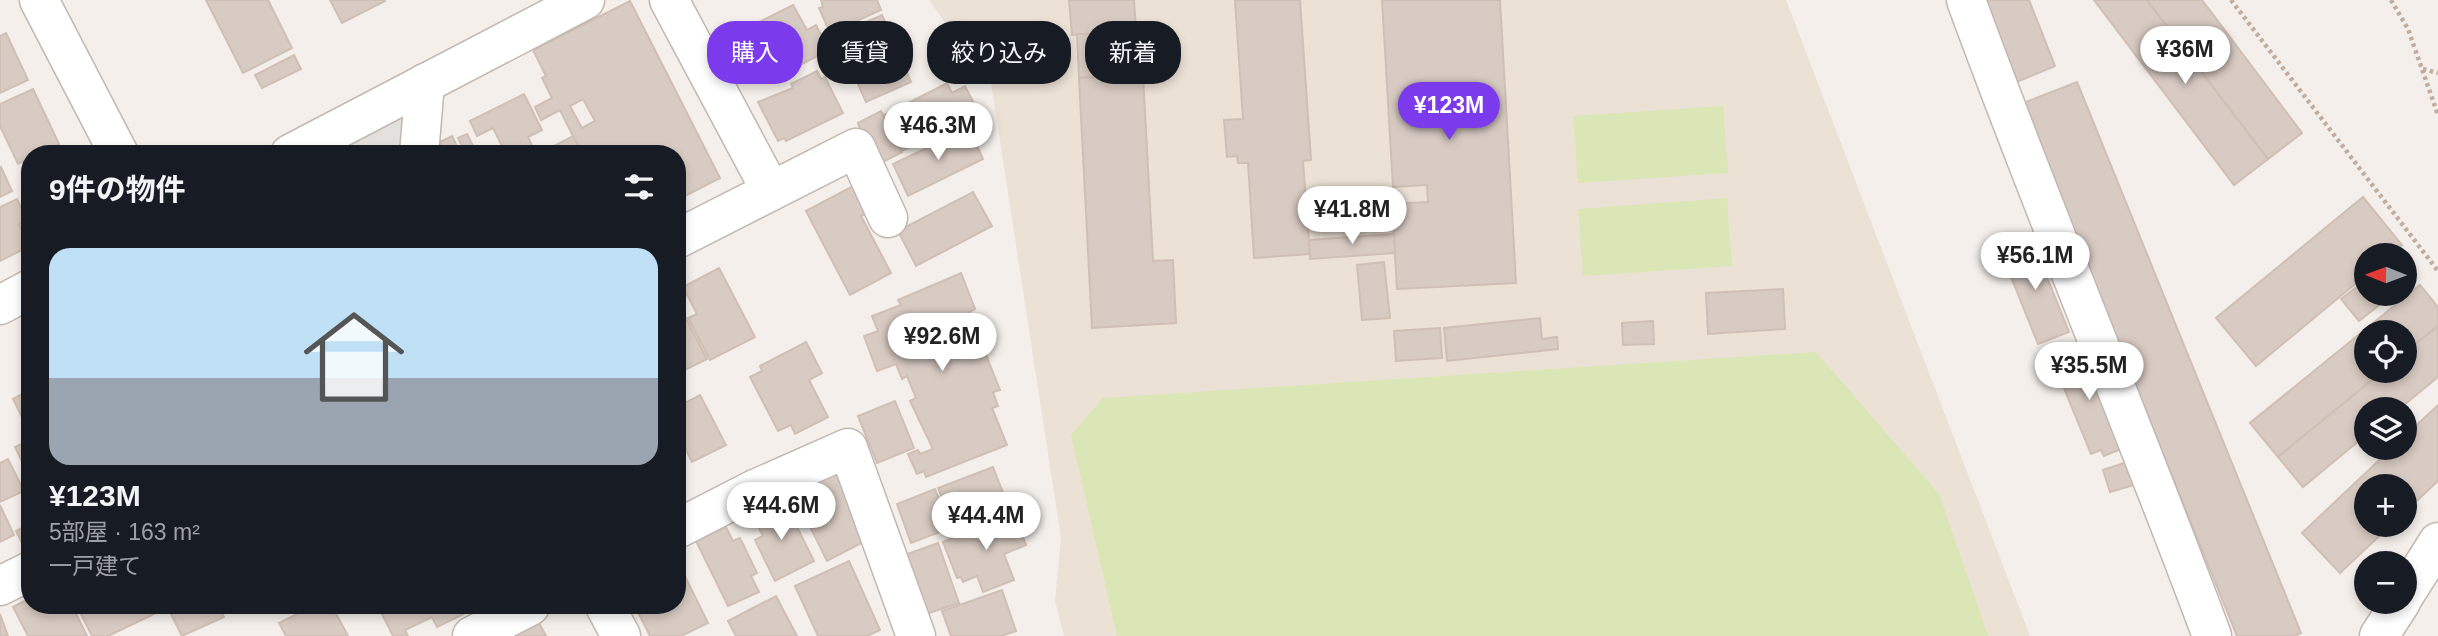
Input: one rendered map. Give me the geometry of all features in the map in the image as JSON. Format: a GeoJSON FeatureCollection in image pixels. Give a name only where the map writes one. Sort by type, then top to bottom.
{"type":"FeatureCollection","features":[{"type":"Feature","properties":{"kind":"street"},"geometry":{"type":"LineString","coordinates":[[39,0],[114,145]]}},
{"type":"Feature","properties":{"kind":"street"},"geometry":{"type":"LineString","coordinates":[[307,145],[584,0]]}},
{"type":"Feature","properties":{"kind":"street"},"geometry":{"type":"LineString","coordinates":[[669,0],[771,191]]}},
{"type":"Feature","properties":{"kind":"street"},"geometry":{"type":"LineString","coordinates":[[1966,0],[2015,134],[2166,511],[2212,636]]}},
{"type":"Feature","properties":{"kind":"street"},"geometry":{"type":"LineString","coordinates":[[420,145],[425,83]]}},
{"type":"Feature","properties":{"kind":"street"},"geometry":{"type":"LineString","coordinates":[[686,234],[856,148],[888,218]]}},
{"type":"Feature","properties":{"kind":"street"},"geometry":{"type":"LineString","coordinates":[[0,305],[21,294]]}},
{"type":"Feature","properties":{"kind":"street"},"geometry":{"type":"LineString","coordinates":[[686,525],[755,489],[848,448],[916,636]]}},
{"type":"Feature","properties":{"kind":"street"},"geometry":{"type":"LineString","coordinates":[[2417,575],[2438,542]]}},
{"type":"Feature","properties":{"kind":"street"},"geometry":{"type":"LineString","coordinates":[[0,586],[21,576]]}},
{"type":"Feature","properties":{"kind":"street"},"geometry":{"type":"LineString","coordinates":[[471,636],[514,614]]}},
{"type":"Feature","properties":{"kind":"street"},"geometry":{"type":"LineString","coordinates":[[610,614],[621,636]]}},
{"type":"Feature","properties":{"kind":"street"},"geometry":{"type":"LineString","coordinates":[[2379,636],[2393,614]]}},
{"type":"Feature","properties":{"kind":"path"},"geometry":{"type":"LineString","coordinates":[[2231,0],[2438,271]]}},
{"type":"Feature","properties":{"kind":"path"},"geometry":{"type":"LineString","coordinates":[[2391,0],[2408,29],[2438,115]]}},
{"type":"Feature","properties":{"kind":"path"},"geometry":{"type":"LineString","coordinates":[[2422,69],[2438,73]]}},
{"type":"Feature","properties":{"kind":"shaded area"},"geometry":{"type":"Polygon","coordinates":[[[929,0],[1786,0],[2030,636],[1064,636],[1055,601],[1061,538],[991,84],[1071,84],[1071,21],[944,21],[929,0]]]}},
{"type":"Feature","properties":{"kind":"shaded area"},"geometry":{"type":"Polygon","coordinates":[[[423,105],[443,145],[346,145],[423,105]]]}},
{"type":"Feature","properties":{"kind":"green space"},"geometry":{"type":"Polygon","coordinates":[[[1723,106],[1728,173],[1578,183],[1573,116],[1723,106]]]}},
{"type":"Feature","properties":{"kind":"green space"},"geometry":{"type":"Polygon","coordinates":[[[1727,198],[1732,266],[1583,276],[1578,209],[1727,198]]]}},
{"type":"Feature","properties":{"kind":"green space"},"geometry":{"type":"Polygon","coordinates":[[[1816,352],[1939,494],[1988,636],[1117,636],[1071,435],[1103,398],[1816,352]]]}},
{"type":"Feature","properties":{"kind":"building"},"geometry":{"type":"Polygon","coordinates":[[[206,0],[268,0],[292,48],[243,73],[206,0]]]}},
{"type":"Feature","properties":{"kind":"building"},"geometry":{"type":"Polygon","coordinates":[[[330,0],[384,0],[385,1],[342,23],[330,0]]]}},
{"type":"Feature","properties":{"kind":"building"},"geometry":{"type":"Polygon","coordinates":[[[821,0],[877,0],[881,10],[857,21],[825,21],[819,8],[823,7],[821,0]]]}},
{"type":"Feature","properties":{"kind":"building"},"geometry":{"type":"Polygon","coordinates":[[[1069,0],[1134,0],[1135,21],[1085,21],[1085,34],[1072,35],[1069,0]]]}},
{"type":"Feature","properties":{"kind":"building"},"geometry":{"type":"Polygon","coordinates":[[[1235,0],[1300,0],[1311,160],[1303,161],[1310,254],[1254,258],[1248,163],[1238,163],[1237,156],[1227,157],[1224,120],[1243,119],[1235,0]]]}},
{"type":"Feature","properties":{"kind":"building"},"geometry":{"type":"Polygon","coordinates":[[[1382,0],[1500,0],[1516,283],[1397,289],[1392,204],[1428,202],[1427,185],[1393,187],[1382,0]]]}},
{"type":"Feature","properties":{"kind":"building"},"geometry":{"type":"Polygon","coordinates":[[[1979,0],[2029,0],[2055,66],[2012,84],[1979,0]]]}},
{"type":"Feature","properties":{"kind":"building"},"geometry":{"type":"Polygon","coordinates":[[[2094,0],[2147,0],[2268,159],[2234,185],[2094,0]]]}},
{"type":"Feature","properties":{"kind":"building"},"geometry":{"type":"Polygon","coordinates":[[[2147,0],[2202,0],[2302,133],[2268,159],[2147,0]]]}},
{"type":"Feature","properties":{"kind":"building"},"geometry":{"type":"Polygon","coordinates":[[[630,1],[720,178],[686,195],[686,145],[578,145],[560,110],[541,120],[535,107],[552,98],[542,78],[546,76],[533,50],[630,1]],[[583,99],[570,106],[582,128],[595,121],[583,99]]]}},
{"type":"Feature","properties":{"kind":"building"},"geometry":{"type":"Polygon","coordinates":[[[793,5],[802,21],[761,21],[793,5]]]}},
{"type":"Feature","properties":{"kind":"building"},"geometry":{"type":"Polygon","coordinates":[[[882,15],[885,21],[868,21],[882,15]]]}},
{"type":"Feature","properties":{"kind":"building"},"geometry":{"type":"Polygon","coordinates":[[[803,23],[807,30],[816,25],[817,27],[817,56],[803,63],[803,23]]]}},
{"type":"Feature","properties":{"kind":"building"},"geometry":{"type":"Polygon","coordinates":[[[6,33],[28,80],[0,93],[0,36],[6,33]]]}},
{"type":"Feature","properties":{"kind":"building"},"geometry":{"type":"Polygon","coordinates":[[[1077,34],[1085,34],[1085,78],[1079,78],[1077,34]]]}},
{"type":"Feature","properties":{"kind":"building"},"geometry":{"type":"Polygon","coordinates":[[[294,55],[301,69],[262,88],[255,75],[294,55]]]}},
{"type":"Feature","properties":{"kind":"building"},"geometry":{"type":"Polygon","coordinates":[[[817,71],[817,84],[828,84],[843,113],[786,141],[784,138],[778,141],[758,102],[793,88],[791,84],[803,84],[803,78],[817,71]]]}},
{"type":"Feature","properties":{"kind":"building"},"geometry":{"type":"Polygon","coordinates":[[[1079,78],[1085,78],[1085,84],[1143,84],[1153,261],[1173,260],[1176,323],[1092,328],[1079,78]]]}},
{"type":"Feature","properties":{"kind":"building"},"geometry":{"type":"Polygon","coordinates":[[[2077,82],[2301,633],[2295,636],[2237,636],[2021,104],[2077,82]]]}},
{"type":"Feature","properties":{"kind":"building"},"geometry":{"type":"Polygon","coordinates":[[[858,84],[906,84],[866,102],[858,84]]]}},
{"type":"Feature","properties":{"kind":"building"},"geometry":{"type":"Polygon","coordinates":[[[945,84],[952,93],[965,86],[978,111],[902,151],[883,116],[945,84]]]}},
{"type":"Feature","properties":{"kind":"building"},"geometry":{"type":"Polygon","coordinates":[[[33,89],[59,144],[21,145],[21,162],[18,164],[0,126],[0,104],[33,89]]]}},
{"type":"Feature","properties":{"kind":"building"},"geometry":{"type":"Polygon","coordinates":[[[524,94],[542,130],[528,137],[532,145],[502,145],[493,128],[477,136],[470,121],[524,94]]]}},
{"type":"Feature","properties":{"kind":"building"},"geometry":{"type":"Polygon","coordinates":[[[881,111],[902,152],[873,167],[858,123],[881,111]]]}},
{"type":"Feature","properties":{"kind":"building"},"geometry":{"type":"Polygon","coordinates":[[[969,128],[983,159],[908,196],[893,164],[969,128]]]}},
{"type":"Feature","properties":{"kind":"building"},"geometry":{"type":"Polygon","coordinates":[[[467,134],[472,145],[462,145],[458,138],[467,134]]]}},
{"type":"Feature","properties":{"kind":"building"},"geometry":{"type":"Polygon","coordinates":[[[452,136],[456,145],[442,145],[440,142],[452,136]]]}},
{"type":"Feature","properties":{"kind":"building"},"geometry":{"type":"Polygon","coordinates":[[[573,136],[578,145],[556,145],[573,136]]]}},
{"type":"Feature","properties":{"kind":"building"},"geometry":{"type":"Polygon","coordinates":[[[0,168],[12,191],[0,197],[0,168]]]}},
{"type":"Feature","properties":{"kind":"building"},"geometry":{"type":"Polygon","coordinates":[[[853,186],[867,213],[861,216],[891,273],[850,295],[806,211],[853,186]]]}},
{"type":"Feature","properties":{"kind":"building"},"geometry":{"type":"Polygon","coordinates":[[[973,192],[992,226],[916,266],[898,231],[973,192]]]}},
{"type":"Feature","properties":{"kind":"building"},"geometry":{"type":"Polygon","coordinates":[[[2363,197],[2400,243],[2354,243],[2354,285],[2256,366],[2216,318],[2363,197]]]}},
{"type":"Feature","properties":{"kind":"building"},"geometry":{"type":"Polygon","coordinates":[[[17,199],[21,207],[21,250],[0,261],[0,207],[17,199]]]}},
{"type":"Feature","properties":{"kind":"building"},"geometry":{"type":"Polygon","coordinates":[[[1394,234],[1395,253],[1310,259],[1309,240],[1394,234]]]}},
{"type":"Feature","properties":{"kind":"building"},"geometry":{"type":"Polygon","coordinates":[[[2032,240],[2069,332],[2038,344],[2001,252],[2032,240]]]}},
{"type":"Feature","properties":{"kind":"building"},"geometry":{"type":"Polygon","coordinates":[[[1384,262],[1390,318],[1362,320],[1357,265],[1384,262]]]}},
{"type":"Feature","properties":{"kind":"building"},"geometry":{"type":"Polygon","coordinates":[[[719,268],[755,337],[710,360],[688,318],[697,314],[686,293],[686,285],[719,268]]]}},
{"type":"Feature","properties":{"kind":"building"},"geometry":{"type":"Polygon","coordinates":[[[961,273],[975,309],[969,312],[1000,390],[993,392],[998,406],[992,408],[1007,445],[926,477],[924,471],[917,474],[908,454],[918,450],[920,454],[933,449],[910,401],[916,398],[907,376],[902,379],[896,364],[877,371],[864,336],[878,331],[872,316],[901,305],[898,300],[961,273]]]}},
{"type":"Feature","properties":{"kind":"building"},"geometry":{"type":"Polygon","coordinates":[[[2420,285],[2438,307],[2438,326],[2417,343],[2417,320],[2377,320],[2394,306],[2417,306],[2417,287],[2420,285]]]}},
{"type":"Feature","properties":{"kind":"building"},"geometry":{"type":"Polygon","coordinates":[[[1783,289],[1785,329],[1708,334],[1706,293],[1783,289]]]}},
{"type":"Feature","properties":{"kind":"building"},"geometry":{"type":"Polygon","coordinates":[[[2354,289],[2354,306],[2378,306],[2358,320],[2341,299],[2354,289]]]}},
{"type":"Feature","properties":{"kind":"building"},"geometry":{"type":"Polygon","coordinates":[[[686,318],[707,359],[686,370],[686,318]]]}},
{"type":"Feature","properties":{"kind":"building"},"geometry":{"type":"Polygon","coordinates":[[[1540,318],[1542,339],[1557,337],[1558,349],[1447,361],[1444,328],[1540,318]]]}},
{"type":"Feature","properties":{"kind":"building"},"geometry":{"type":"Polygon","coordinates":[[[1653,321],[1654,344],[1623,345],[1622,323],[1653,321]]]}},
{"type":"Feature","properties":{"kind":"building"},"geometry":{"type":"Polygon","coordinates":[[[2438,326],[2438,377],[2414,397],[2354,397],[2354,445],[2303,487],[2278,457],[2368,383],[2417,383],[2417,343],[2438,326]]]}},
{"type":"Feature","properties":{"kind":"building"},"geometry":{"type":"Polygon","coordinates":[[[1440,328],[1442,358],[1396,361],[1394,331],[1440,328]]]}},
{"type":"Feature","properties":{"kind":"building"},"geometry":{"type":"Polygon","coordinates":[[[2354,339],[2354,383],[2368,383],[2278,457],[2250,423],[2354,339]]]}},
{"type":"Feature","properties":{"kind":"building"},"geometry":{"type":"Polygon","coordinates":[[[806,342],[822,373],[809,380],[828,417],[795,434],[791,425],[778,431],[750,377],[762,371],[760,366],[806,342]]]}},
{"type":"Feature","properties":{"kind":"building"},"geometry":{"type":"Polygon","coordinates":[[[2085,346],[2126,447],[2104,456],[2101,450],[2091,454],[2052,359],[2085,346]]]}},
{"type":"Feature","properties":{"kind":"building"},"geometry":{"type":"Polygon","coordinates":[[[21,395],[21,415],[13,399],[21,395]]]}},
{"type":"Feature","properties":{"kind":"building"},"geometry":{"type":"Polygon","coordinates":[[[700,395],[726,445],[692,462],[686,450],[686,402],[700,395]]]}},
{"type":"Feature","properties":{"kind":"building"},"geometry":{"type":"Polygon","coordinates":[[[895,401],[914,448],[877,463],[858,416],[895,401]]]}},
{"type":"Feature","properties":{"kind":"building"},"geometry":{"type":"Polygon","coordinates":[[[2438,405],[2438,481],[2417,501],[2417,474],[2364,474],[2379,460],[2417,460],[2417,425],[2438,405]]]}},
{"type":"Feature","properties":{"kind":"building"},"geometry":{"type":"Polygon","coordinates":[[[21,444],[21,459],[15,447],[21,444]]]}},
{"type":"Feature","properties":{"kind":"building"},"geometry":{"type":"Polygon","coordinates":[[[8,459],[21,485],[21,492],[0,502],[0,463],[8,459]]]}},
{"type":"Feature","properties":{"kind":"building"},"geometry":{"type":"Polygon","coordinates":[[[2130,461],[2137,484],[2110,492],[2103,470],[2130,461]]]}},
{"type":"Feature","properties":{"kind":"building"},"geometry":{"type":"Polygon","coordinates":[[[993,467],[1008,506],[954,527],[938,488],[993,467]]]}},
{"type":"Feature","properties":{"kind":"building"},"geometry":{"type":"Polygon","coordinates":[[[841,470],[867,540],[827,561],[794,494],[841,470]]]}},
{"type":"Feature","properties":{"kind":"building"},"geometry":{"type":"Polygon","coordinates":[[[2354,484],[2354,537],[2378,537],[2363,551],[2354,551],[2354,560],[2340,573],[2302,533],[2354,484]]]}},
{"type":"Feature","properties":{"kind":"building"},"geometry":{"type":"Polygon","coordinates":[[[935,489],[950,528],[911,543],[897,504],[935,489]]]}},
{"type":"Feature","properties":{"kind":"building"},"geometry":{"type":"Polygon","coordinates":[[[784,501],[814,561],[775,581],[755,540],[763,536],[753,517],[784,501]]]}},
{"type":"Feature","properties":{"kind":"building"},"geometry":{"type":"Polygon","coordinates":[[[0,505],[14,535],[0,542],[0,505]]]}},
{"type":"Feature","properties":{"kind":"building"},"geometry":{"type":"Polygon","coordinates":[[[1013,512],[1026,545],[1004,554],[1014,580],[983,592],[977,576],[963,582],[961,577],[957,578],[943,542],[1013,512]]]}},
{"type":"Feature","properties":{"kind":"building"},"geometry":{"type":"Polygon","coordinates":[[[726,527],[733,541],[740,538],[757,573],[751,576],[759,592],[728,606],[696,541],[726,527]]]}},
{"type":"Feature","properties":{"kind":"building"},"geometry":{"type":"Polygon","coordinates":[[[21,528],[21,541],[16,531],[21,528]]]}},
{"type":"Feature","properties":{"kind":"building"},"geometry":{"type":"Polygon","coordinates":[[[938,543],[959,603],[920,616],[899,557],[938,543]]]}},
{"type":"Feature","properties":{"kind":"building"},"geometry":{"type":"Polygon","coordinates":[[[849,561],[880,630],[867,636],[818,636],[795,586],[849,561]]]}},
{"type":"Feature","properties":{"kind":"building"},"geometry":{"type":"Polygon","coordinates":[[[686,578],[708,623],[681,636],[650,636],[639,614],[686,614],[686,578]]]}},
{"type":"Feature","properties":{"kind":"building"},"geometry":{"type":"Polygon","coordinates":[[[1002,590],[1016,631],[1001,636],[951,636],[942,611],[1002,590]]]}},
{"type":"Feature","properties":{"kind":"building"},"geometry":{"type":"Polygon","coordinates":[[[776,596],[797,636],[736,636],[728,621],[776,596]]]}},
{"type":"Feature","properties":{"kind":"building"},"geometry":{"type":"Polygon","coordinates":[[[21,603],[21,614],[76,614],[87,636],[28,636],[13,607],[21,603]]]}},
{"type":"Feature","properties":{"kind":"building"},"geometry":{"type":"Polygon","coordinates":[[[0,614],[8,636],[0,636],[0,614]]]}},
{"type":"Feature","properties":{"kind":"building"},"geometry":{"type":"Polygon","coordinates":[[[81,614],[154,614],[108,636],[92,636],[81,614]]]}},
{"type":"Feature","properties":{"kind":"building"},"geometry":{"type":"Polygon","coordinates":[[[171,614],[222,614],[224,617],[182,636],[171,614]]]}},
{"type":"Feature","properties":{"kind":"building"},"geometry":{"type":"Polygon","coordinates":[[[297,614],[336,614],[348,636],[286,636],[279,623],[297,614]]]}},
{"type":"Feature","properties":{"kind":"building"},"geometry":{"type":"Polygon","coordinates":[[[382,614],[464,614],[437,627],[432,617],[405,630],[408,636],[393,636],[382,614]]]}},
{"type":"Feature","properties":{"kind":"building"},"geometry":{"type":"Polygon","coordinates":[[[538,621],[546,636],[508,636],[538,621]]]}}]}
